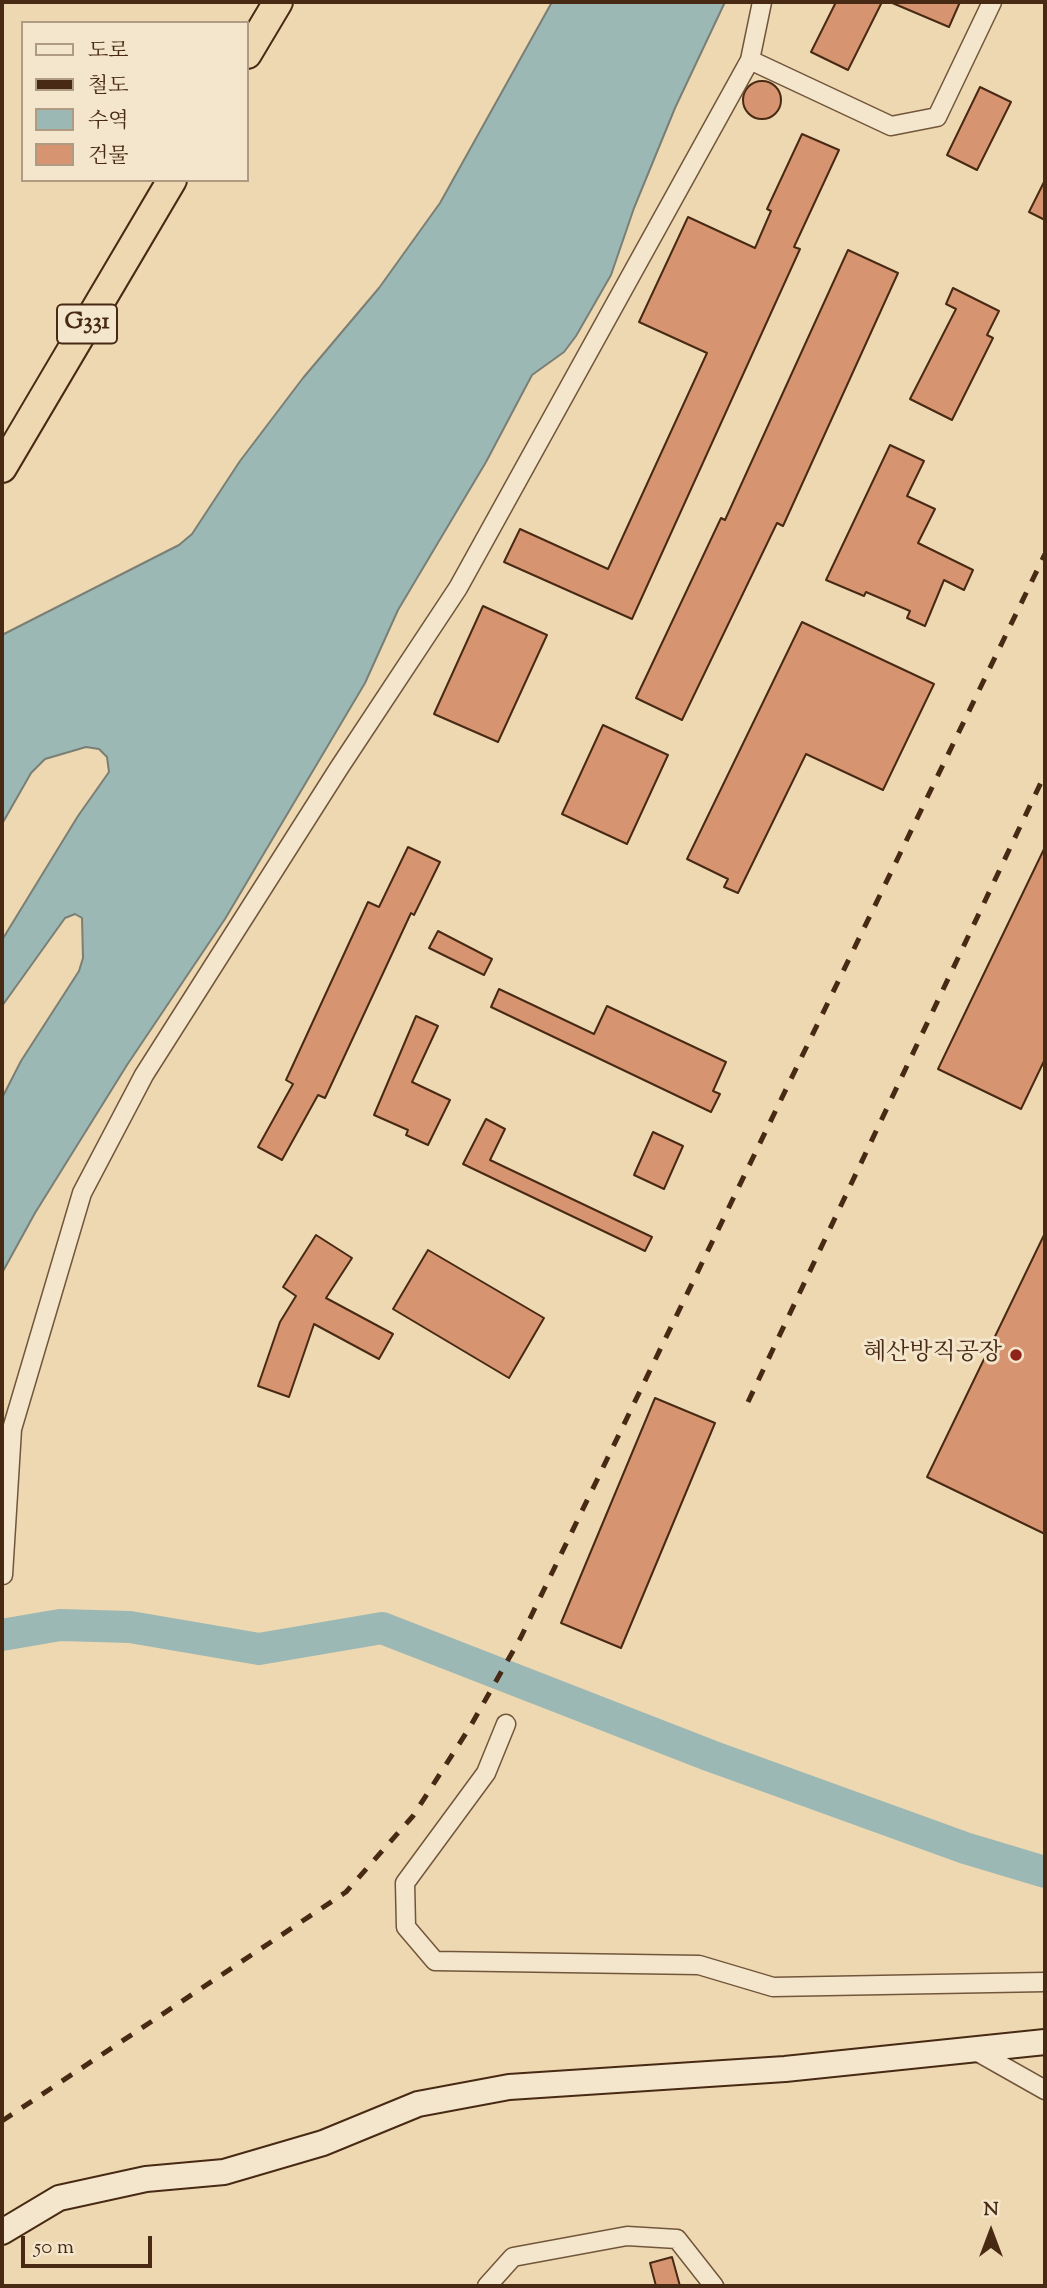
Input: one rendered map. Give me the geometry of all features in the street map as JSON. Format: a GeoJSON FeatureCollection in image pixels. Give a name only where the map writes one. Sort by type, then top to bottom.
{"type":"FeatureCollection","features":[{"type":"Feature","properties":{"kind":"highway"},"geometry":{"type":"LineString","coordinates":[[248,52],[278,2]]}},
{"type":"Feature","properties":{"kind":"highway","name":"G331"},"geometry":{"type":"LineString","coordinates":[[2,468],[171,182]]}},
{"type":"Feature","properties":{"kind":"main road"},"geometry":{"type":"LineString","coordinates":[[2,2232],[59,2198],[146,2179],[224,2172],[323,2143],[418,2104],[509,2087],[771,2070],[1045,2042]]}},
{"type":"Feature","properties":{"kind":"street"},"geometry":{"type":"LineString","coordinates":[[3,1575],[12,1429],[82,1193],[152,1063],[339,768],[458,588],[750,60],[762,2]]}},
{"type":"Feature","properties":{"kind":"street"},"geometry":{"type":"LineString","coordinates":[[750,60],[891,126],[937,117],[992,2]]}},
{"type":"Feature","properties":{"kind":"street"},"geometry":{"type":"LineString","coordinates":[[506,1724],[486,1773],[405,1883],[406,1927],[435,1961],[699,1965],[774,1987],[1045,1982]]}},
{"type":"Feature","properties":{"kind":"street"},"geometry":{"type":"LineString","coordinates":[[976,2051],[1045,2090]]}},
{"type":"Feature","properties":{"kind":"street"},"geometry":{"type":"LineString","coordinates":[[487,2286],[513,2257],[627,2236],[677,2239],[715,2286]]}},
{"type":"Feature","properties":{"kind":"water"},"geometry":{"type":"Polygon","coordinates":[[[552,2],[725,2],[675,108],[634,208],[611,275],[564,352],[532,375],[486,462],[398,610],[365,683],[225,919],[127,1065],[35,1213],[2,1273],[2,1098],[21,1061],[79,971],[83,958],[82,918],[75,914],[65,918],[2,1006],[2,940],[78,816],[109,772],[107,757],[99,749],[86,747],[45,759],[31,773],[2,824],[2,635],[179,545],[192,534],[240,461],[303,378],[379,288],[440,203],[552,2]]]}},
{"type":"Feature","properties":{"kind":"building"},"geometry":{"type":"Polygon","coordinates":[[[836,2],[882,2],[848,70],[811,52],[836,2]]]}},
{"type":"Feature","properties":{"kind":"building"},"geometry":{"type":"Polygon","coordinates":[[[890,2],[960,2],[949,27],[890,2]]]}},
{"type":"Feature","properties":{"kind":"building"},"geometry":{"type":"Polygon","coordinates":[[[762,81],[776,86],[781,100],[776,114],[762,119],[748,114],[743,100],[748,86],[762,81]]]}},
{"type":"Feature","properties":{"kind":"building"},"geometry":{"type":"Polygon","coordinates":[[[980,87],[1011,102],[977,170],[947,155],[980,87]]]}},
{"type":"Feature","properties":{"kind":"building"},"geometry":{"type":"Polygon","coordinates":[[[802,134],[839,150],[794,247],[800,249],[632,619],[504,562],[520,529],[608,569],[707,353],[639,322],[688,217],[755,248],[771,211],[767,209],[802,134]]]}},
{"type":"Feature","properties":{"kind":"building"},"geometry":{"type":"Polygon","coordinates":[[[1045,180],[1045,220],[1029,212],[1045,180]]]}},
{"type":"Feature","properties":{"kind":"building"},"geometry":{"type":"Polygon","coordinates":[[[848,250],[898,273],[783,526],[777,523],[682,720],[636,698],[721,518],[725,520],[848,250]]]}},
{"type":"Feature","properties":{"kind":"building"},"geometry":{"type":"Polygon","coordinates":[[[953,288],[999,311],[987,335],[993,338],[952,420],[910,399],[956,309],[946,304],[953,288]]]}},
{"type":"Feature","properties":{"kind":"building"},"geometry":{"type":"Polygon","coordinates":[[[890,445],[924,461],[907,496],[935,509],[918,543],[973,570],[964,590],[944,580],[925,626],[907,618],[910,611],[866,592],[864,596],[826,580],[890,445]]]}},
{"type":"Feature","properties":{"kind":"building"},"geometry":{"type":"Polygon","coordinates":[[[483,606],[547,635],[498,742],[434,714],[483,606]]]}},
{"type":"Feature","properties":{"kind":"building"},"geometry":{"type":"Polygon","coordinates":[[[802,622],[934,684],[883,790],[806,754],[738,893],[724,887],[728,879],[687,859],[802,622]]]}},
{"type":"Feature","properties":{"kind":"building"},"geometry":{"type":"Polygon","coordinates":[[[603,725],[668,755],[627,844],[562,814],[603,725]]]}},
{"type":"Feature","properties":{"kind":"building"},"geometry":{"type":"Polygon","coordinates":[[[408,847],[440,862],[414,915],[411,913],[325,1098],[318,1095],[282,1160],[258,1147],[293,1084],[286,1080],[368,902],[379,907],[408,847]]]}},
{"type":"Feature","properties":{"kind":"building"},"geometry":{"type":"Polygon","coordinates":[[[1045,847],[1045,1059],[1021,1109],[938,1069],[1045,847]]]}},
{"type":"Feature","properties":{"kind":"building"},"geometry":{"type":"Polygon","coordinates":[[[438,931],[492,959],[484,975],[429,948],[438,931]]]}},
{"type":"Feature","properties":{"kind":"building"},"geometry":{"type":"Polygon","coordinates":[[[499,989],[594,1034],[607,1006],[726,1062],[713,1091],[720,1094],[711,1112],[491,1007],[499,989]]]}},
{"type":"Feature","properties":{"kind":"building"},"geometry":{"type":"Polygon","coordinates":[[[416,1016],[438,1026],[412,1082],[450,1100],[428,1145],[406,1135],[408,1130],[374,1115],[416,1016]]]}},
{"type":"Feature","properties":{"kind":"building"},"geometry":{"type":"Polygon","coordinates":[[[486,1119],[505,1129],[490,1160],[652,1237],[645,1251],[463,1164],[486,1119]]]}},
{"type":"Feature","properties":{"kind":"building"},"geometry":{"type":"Polygon","coordinates":[[[653,1132],[683,1146],[664,1189],[634,1175],[653,1132]]]}},
{"type":"Feature","properties":{"kind":"building","name":"혜산방직공장"},"geometry":{"type":"Polygon","coordinates":[[[1045,1233],[1045,1534],[927,1477],[1045,1233]]]}},
{"type":"Feature","properties":{"kind":"building"},"geometry":{"type":"Polygon","coordinates":[[[316,1235],[352,1258],[326,1298],[393,1334],[379,1359],[314,1324],[289,1397],[258,1386],[280,1322],[296,1296],[283,1287],[316,1235]]]}},
{"type":"Feature","properties":{"kind":"building"},"geometry":{"type":"Polygon","coordinates":[[[428,1250],[544,1318],[509,1378],[393,1309],[428,1250]]]}},
{"type":"Feature","properties":{"kind":"building"},"geometry":{"type":"Polygon","coordinates":[[[655,1398],[715,1423],[621,1648],[561,1623],[655,1398]]]}},
{"type":"Feature","properties":{"kind":"building"},"geometry":{"type":"Polygon","coordinates":[[[672,2257],[680,2286],[656,2286],[650,2263],[672,2257]]]}},
{"type":"Feature","properties":{"kind":"waterway"},"geometry":{"type":"LineString","coordinates":[[2,1635],[60,1625],[130,1627],[259,1649],[382,1628],[711,1756],[965,1848],[1045,1872]]}},
{"type":"Feature","properties":{"kind":"railway"},"geometry":{"type":"LineString","coordinates":[[2,2121],[346,1892],[413,1816],[470,1727],[521,1637],[1045,554]]}},
{"type":"Feature","properties":{"kind":"railway"},"geometry":{"type":"LineString","coordinates":[[748,1402],[1045,774]]}},
{"type":"Feature","properties":{"kind":"place","name":"혜산방직공장"},"geometry":{"type":"Point","coordinates":[1016,1355]}}]}
